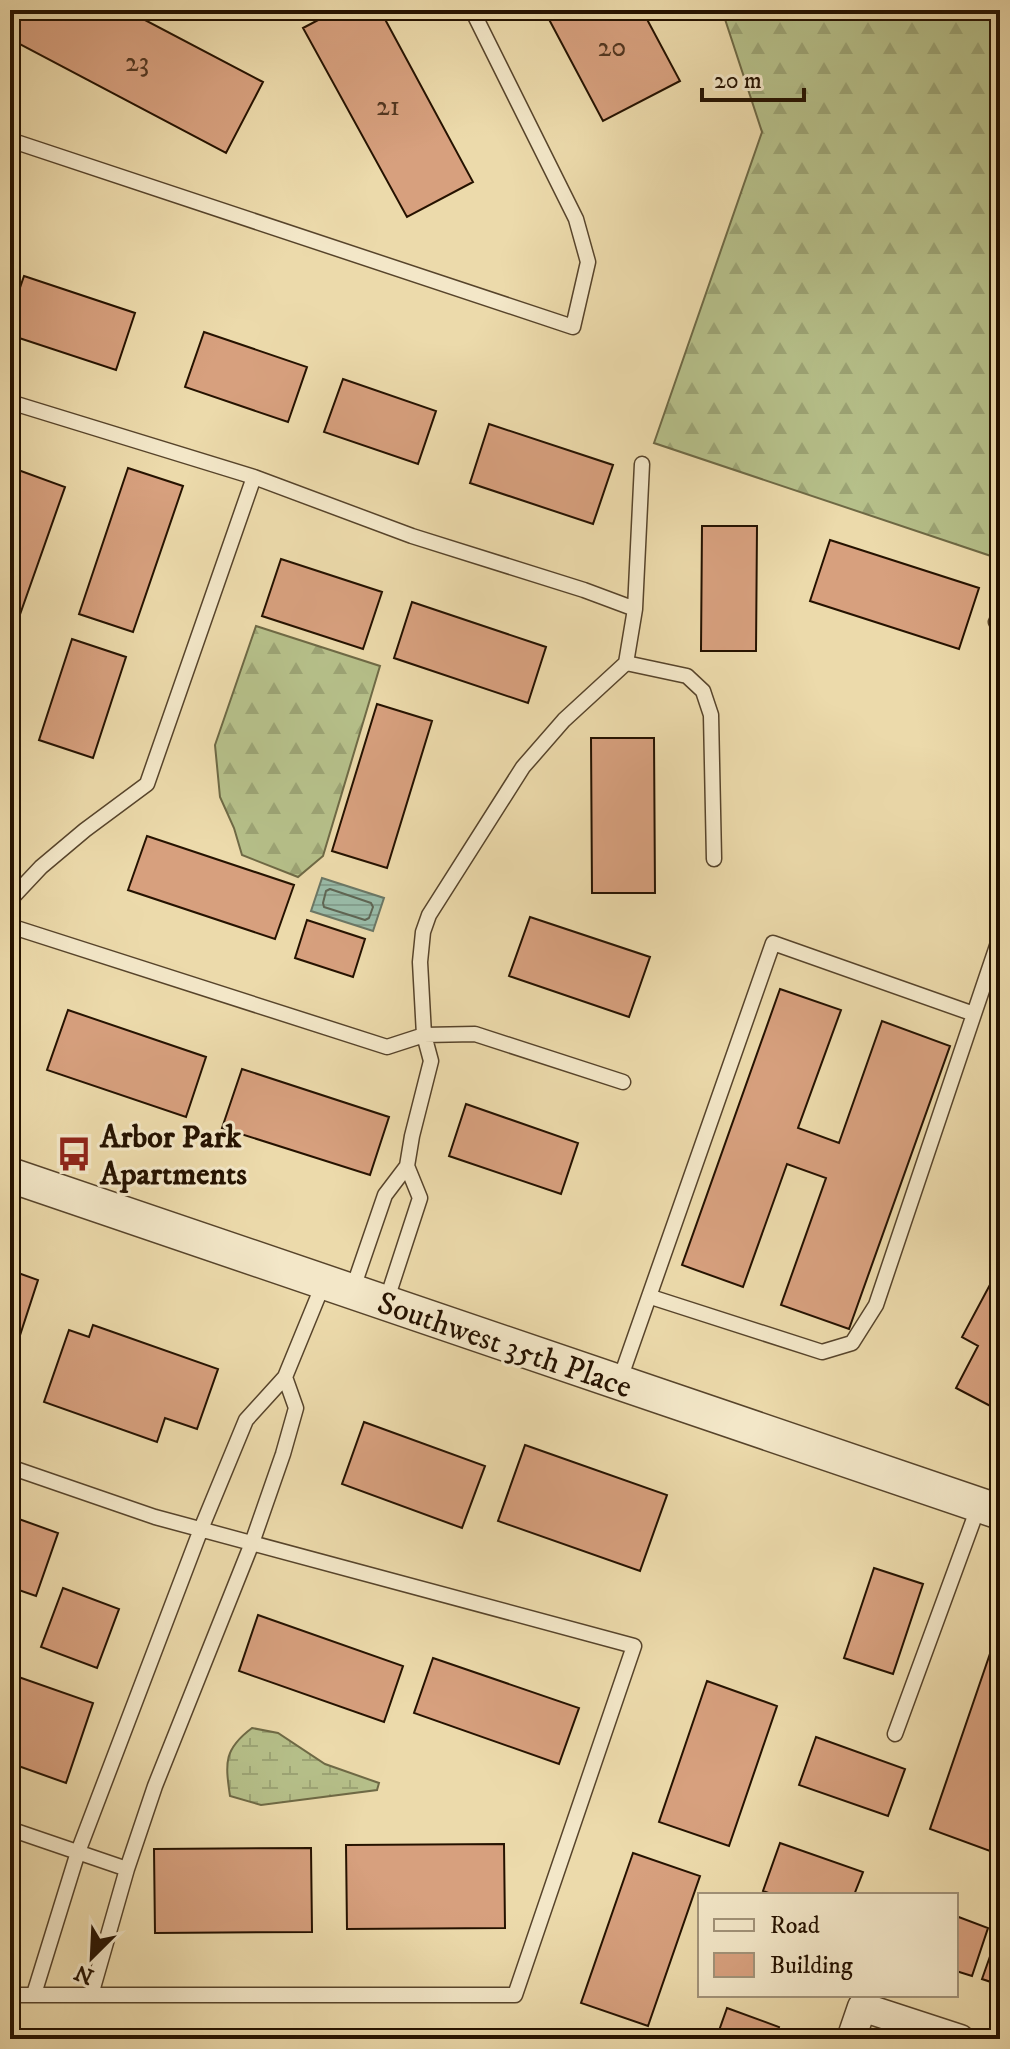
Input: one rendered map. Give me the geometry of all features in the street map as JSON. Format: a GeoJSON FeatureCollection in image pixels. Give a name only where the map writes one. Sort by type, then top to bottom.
{"type":"FeatureCollection","features":[{"type":"Feature","properties":{"kind":"street","name":"Southwest 35th Place"},"geometry":{"type":"LineString","coordinates":[[10,1175],[989,1508]]}},
{"type":"Feature","properties":{"kind":"street"},"geometry":{"type":"LineString","coordinates":[[851,2039],[862,2007],[960,2039]]}},
{"type":"Feature","properties":{"kind":"lane"},"geometry":{"type":"LineString","coordinates":[[10,140],[573,327],[588,262],[576,219],[472,10]]}},
{"type":"Feature","properties":{"kind":"lane"},"geometry":{"type":"LineString","coordinates":[[10,402],[254,477],[412,536],[635,609]]}},
{"type":"Feature","properties":{"kind":"lane"},"geometry":{"type":"LineString","coordinates":[[34,1994],[78,1852],[201,1529],[246,1420],[285,1377],[338,1287],[385,1195],[407,1166],[431,1061],[424,1035],[420,962],[423,932],[429,915],[523,767],[564,720],[626,663],[635,609],[642,464]]}},
{"type":"Feature","properties":{"kind":"lane"},"geometry":{"type":"LineString","coordinates":[[10,900],[52,858],[147,784],[254,477]]}},
{"type":"Feature","properties":{"kind":"lane"},"geometry":{"type":"LineString","coordinates":[[626,663],[687,676],[703,691],[711,715],[714,859]]}},
{"type":"Feature","properties":{"kind":"lane"},"geometry":{"type":"LineString","coordinates":[[10,926],[387,1047],[424,1035],[475,1034],[623,1082]]}},
{"type":"Feature","properties":{"kind":"lane"},"geometry":{"type":"LineString","coordinates":[[651,1297],[822,1352],[852,1343],[876,1305],[1000,937]]}},
{"type":"Feature","properties":{"kind":"lane"},"geometry":{"type":"LineString","coordinates":[[619,1383],[773,943],[974,1014]]}},
{"type":"Feature","properties":{"kind":"lane"},"geometry":{"type":"LineString","coordinates":[[385,1303],[420,1198],[407,1166]]}},
{"type":"Feature","properties":{"kind":"lane"},"geometry":{"type":"LineString","coordinates":[[91,1995],[127,1869],[155,1786],[252,1543],[296,1408],[285,1377]]}},
{"type":"Feature","properties":{"kind":"lane"},"geometry":{"type":"LineString","coordinates":[[10,1467],[155,1517],[634,1646],[515,1995],[10,1995]]}},
{"type":"Feature","properties":{"kind":"lane"},"geometry":{"type":"LineString","coordinates":[[895,1734],[989,1508]]}},
{"type":"Feature","properties":{"kind":"lane"},"geometry":{"type":"LineString","coordinates":[[10,1829],[127,1869]]}},
{"type":"Feature","properties":{"kind":"green space"},"geometry":{"type":"Polygon","coordinates":[[[722,10],[1000,10],[1000,559],[654,443],[762,132],[722,10]]]}},
{"type":"Feature","properties":{"kind":"green space"},"geometry":{"type":"Polygon","coordinates":[[[256,626],[380,666],[323,856],[298,877],[242,855],[220,797],[215,745],[256,626]]]}},
{"type":"Feature","properties":{"kind":"green space"},"geometry":{"type":"Polygon","coordinates":[[[252,1728],[278,1733],[325,1764],[379,1783],[377,1790],[261,1805],[230,1796],[227,1765],[231,1750],[252,1728]]]}},
{"type":"Feature","properties":{"kind":"water"},"geometry":{"type":"Polygon","coordinates":[[[322,878],[384,898],[373,931],[311,911],[322,878]]]}},
{"type":"Feature","properties":{"kind":"building"},"geometry":{"type":"Polygon","coordinates":[[[10,10],[126,10],[263,82],[226,153],[10,39],[10,10]]]}},
{"type":"Feature","properties":{"kind":"building"},"geometry":{"type":"Polygon","coordinates":[[[337,10],[380,10],[473,182],[407,217],[303,28],[337,10]]]}},
{"type":"Feature","properties":{"kind":"building"},"geometry":{"type":"Polygon","coordinates":[[[544,10],[642,10],[680,81],[603,121],[544,10]]]}},
{"type":"Feature","properties":{"kind":"building"},"geometry":{"type":"Polygon","coordinates":[[[24,276],[135,313],[116,370],[10,335],[10,317],[24,276]]]}},
{"type":"Feature","properties":{"kind":"building"},"geometry":{"type":"Polygon","coordinates":[[[204,332],[307,367],[288,422],[185,387],[204,332]]]}},
{"type":"Feature","properties":{"kind":"building"},"geometry":{"type":"Polygon","coordinates":[[[343,379],[436,411],[418,464],[324,432],[343,379]]]}},
{"type":"Feature","properties":{"kind":"building"},"geometry":{"type":"Polygon","coordinates":[[[489,424],[613,465],[593,524],[470,483],[489,424]]]}},
{"type":"Feature","properties":{"kind":"building"},"geometry":{"type":"Polygon","coordinates":[[[10,467],[65,487],[17,623],[10,620],[10,467]]]}},
{"type":"Feature","properties":{"kind":"building"},"geometry":{"type":"Polygon","coordinates":[[[128,468],[183,486],[133,632],[79,614],[128,468]]]}},
{"type":"Feature","properties":{"kind":"building"},"geometry":{"type":"Polygon","coordinates":[[[702,526],[757,526],[756,651],[701,651],[702,526]]]}},
{"type":"Feature","properties":{"kind":"building"},"geometry":{"type":"Polygon","coordinates":[[[830,540],[979,588],[959,649],[810,601],[830,540]]]}},
{"type":"Feature","properties":{"kind":"building"},"geometry":{"type":"Polygon","coordinates":[[[281,559],[382,592],[363,649],[262,616],[281,559]]]}},
{"type":"Feature","properties":{"kind":"building"},"geometry":{"type":"Polygon","coordinates":[[[412,602],[546,647],[528,703],[394,658],[412,602]]]}},
{"type":"Feature","properties":{"kind":"building"},"geometry":{"type":"Polygon","coordinates":[[[72,639],[126,657],[93,758],[39,740],[72,639]]]}},
{"type":"Feature","properties":{"kind":"building"},"geometry":{"type":"Polygon","coordinates":[[[377,704],[432,721],[387,868],[332,851],[377,704]]]}},
{"type":"Feature","properties":{"kind":"building"},"geometry":{"type":"Polygon","coordinates":[[[591,738],[654,738],[655,893],[592,893],[591,738]]]}},
{"type":"Feature","properties":{"kind":"building"},"geometry":{"type":"Polygon","coordinates":[[[147,836],[294,885],[275,939],[128,890],[147,836]]]}},
{"type":"Feature","properties":{"kind":"building"},"geometry":{"type":"Polygon","coordinates":[[[530,917],[650,957],[629,1017],[509,976],[530,917]]]}},
{"type":"Feature","properties":{"kind":"building"},"geometry":{"type":"Polygon","coordinates":[[[307,920],[365,939],[353,977],[295,958],[307,920]]]}},
{"type":"Feature","properties":{"kind":"building"},"geometry":{"type":"Polygon","coordinates":[[[780,989],[841,1010],[798,1128],[839,1143],[882,1021],[950,1046],[849,1329],[781,1305],[826,1178],[787,1164],[743,1287],[682,1265],[780,989]]]}},
{"type":"Feature","properties":{"kind":"building"},"geometry":{"type":"Polygon","coordinates":[[[68,1010],[206,1057],[186,1117],[47,1070],[68,1010]]]}},
{"type":"Feature","properties":{"kind":"building"},"geometry":{"type":"Polygon","coordinates":[[[242,1069],[389,1117],[370,1175],[222,1128],[242,1069]]]}},
{"type":"Feature","properties":{"kind":"building"},"geometry":{"type":"Polygon","coordinates":[[[466,1104],[578,1143],[561,1194],[449,1156],[466,1104]]]}},
{"type":"Feature","properties":{"kind":"building"},"geometry":{"type":"Polygon","coordinates":[[[1000,1266],[1000,1411],[956,1388],[978,1346],[962,1337],[1000,1266]]]}},
{"type":"Feature","properties":{"kind":"building"},"geometry":{"type":"Polygon","coordinates":[[[10,1270],[38,1280],[10,1366],[10,1270]]]}},
{"type":"Feature","properties":{"kind":"building"},"geometry":{"type":"Polygon","coordinates":[[[93,1325],[218,1369],[197,1429],[165,1418],[157,1442],[44,1402],[69,1330],[89,1337],[93,1325]]]}},
{"type":"Feature","properties":{"kind":"building"},"geometry":{"type":"Polygon","coordinates":[[[364,1422],[485,1466],[462,1528],[342,1484],[364,1422]]]}},
{"type":"Feature","properties":{"kind":"building"},"geometry":{"type":"Polygon","coordinates":[[[525,1445],[667,1495],[640,1571],[498,1521],[525,1445]]]}},
{"type":"Feature","properties":{"kind":"building"},"geometry":{"type":"Polygon","coordinates":[[[16,1518],[58,1533],[36,1596],[10,1587],[10,1535],[16,1518]]]}},
{"type":"Feature","properties":{"kind":"building"},"geometry":{"type":"Polygon","coordinates":[[[874,1568],[923,1584],[893,1674],[844,1658],[874,1568]]]}},
{"type":"Feature","properties":{"kind":"building"},"geometry":{"type":"Polygon","coordinates":[[[63,1588],[119,1609],[97,1668],[41,1647],[63,1588]]]}},
{"type":"Feature","properties":{"kind":"building"},"geometry":{"type":"Polygon","coordinates":[[[258,1615],[403,1666],[384,1722],[239,1671],[258,1615]]]}},
{"type":"Feature","properties":{"kind":"building"},"geometry":{"type":"Polygon","coordinates":[[[995,1639],[1000,1641],[1000,1821],[990,1851],[930,1829],[995,1639]]]}},
{"type":"Feature","properties":{"kind":"building"},"geometry":{"type":"Polygon","coordinates":[[[433,1658],[579,1708],[559,1764],[414,1713],[433,1658]]]}},
{"type":"Feature","properties":{"kind":"building"},"geometry":{"type":"Polygon","coordinates":[[[10,1674],[93,1703],[66,1783],[10,1763],[10,1674]]]}},
{"type":"Feature","properties":{"kind":"building"},"geometry":{"type":"Polygon","coordinates":[[[707,1681],[777,1706],[729,1846],[659,1822],[707,1681]]]}},
{"type":"Feature","properties":{"kind":"building"},"geometry":{"type":"Polygon","coordinates":[[[816,1737],[905,1769],[888,1816],[799,1785],[816,1737]]]}},
{"type":"Feature","properties":{"kind":"building"},"geometry":{"type":"Polygon","coordinates":[[[780,1843],[863,1872],[855,1893],[763,1891],[780,1843]]]}},
{"type":"Feature","properties":{"kind":"building"},"geometry":{"type":"Polygon","coordinates":[[[504,1844],[505,1928],[347,1929],[346,1845],[504,1844]]]}},
{"type":"Feature","properties":{"kind":"building"},"geometry":{"type":"Polygon","coordinates":[[[311,1848],[312,1932],[155,1933],[154,1849],[311,1848]]]}},
{"type":"Feature","properties":{"kind":"building"},"geometry":{"type":"Polygon","coordinates":[[[633,1853],[700,1876],[648,2026],[581,2003],[633,1853]]]}},
{"type":"Feature","properties":{"kind":"building"},"geometry":{"type":"Polygon","coordinates":[[[958,1917],[988,1928],[972,1976],[958,1972],[958,1917]]]}},
{"type":"Feature","properties":{"kind":"building"},"geometry":{"type":"Polygon","coordinates":[[[1000,1928],[1000,1985],[982,1979],[1000,1928]]]}},
{"type":"Feature","properties":{"kind":"building"},"geometry":{"type":"Polygon","coordinates":[[[727,2008],[779,2027],[775,2039],[716,2039],[727,2008]]]}},
{"type":"Feature","properties":{"kind":"place","name":"Arbor Park Apartments"},"geometry":{"type":"Point","coordinates":[74,1154]}}]}
